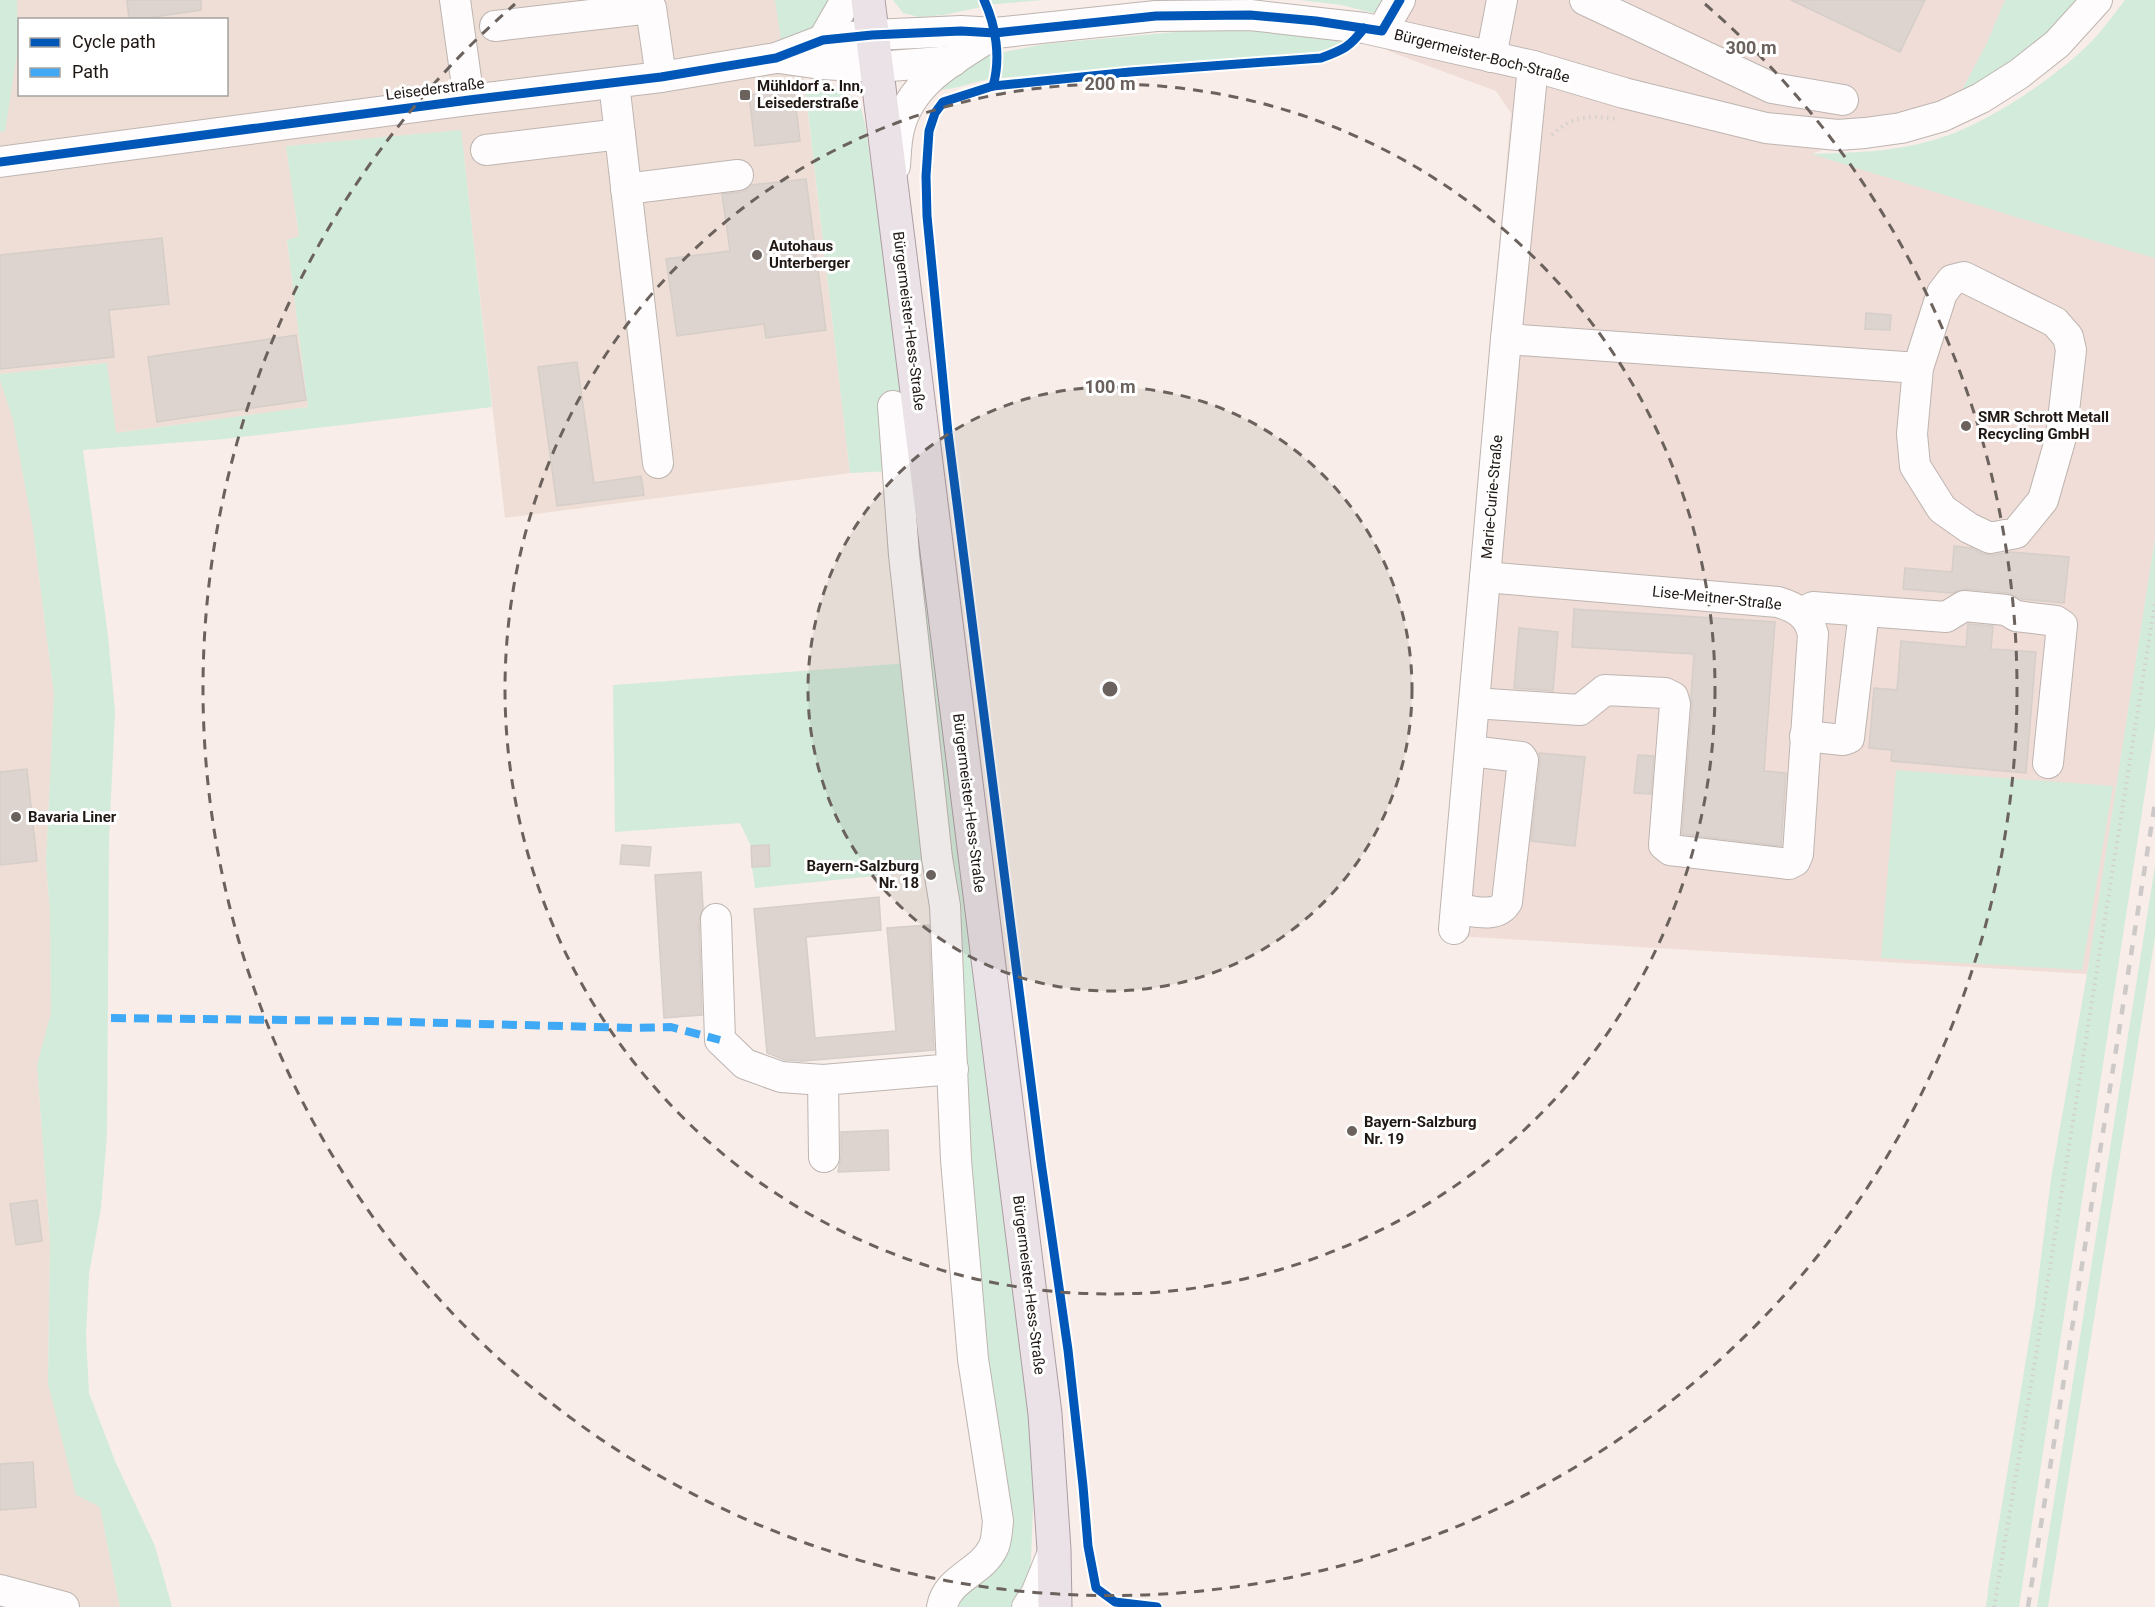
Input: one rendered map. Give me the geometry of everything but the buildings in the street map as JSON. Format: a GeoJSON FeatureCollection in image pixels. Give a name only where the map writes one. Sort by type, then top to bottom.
{"type":"FeatureCollection","features":[{"type":"Feature","properties":{"kind":"main road","name":"Bürgermeister-Hess-Straße"},"geometry":{"type":"LineString","coordinates":[[868,0],[1045,1414],[1054,1550],[1055,1607]]}},
{"type":"Feature","properties":{"kind":"street"},"geometry":{"type":"LineString","coordinates":[[455,0],[469,100]]}},
{"type":"Feature","properties":{"kind":"street"},"geometry":{"type":"LineString","coordinates":[[823,40],[846,0]]}},
{"type":"Feature","properties":{"kind":"street"},"geometry":{"type":"LineString","coordinates":[[1382,31],[1400,0]]}},
{"type":"Feature","properties":{"kind":"street"},"geometry":{"type":"LineString","coordinates":[[1491,57],[1502,0]]}},
{"type":"Feature","properties":{"kind":"street"},"geometry":{"type":"LineString","coordinates":[[1585,0],[1772,88],[1843,100]]}},
{"type":"Feature","properties":{"kind":"street","name":"Bürgermeister-Boch-Straße"},"geometry":{"type":"LineString","coordinates":[[872,35],[961,31],[995,33],[1155,8],[1250,15],[1316,11],[1382,31],[1533,66],[1624,93],[1766,128],[1809,134],[1838,135],[1901,128],[1943,116],[1981,98],[2019,74],[2056,44],[2097,0]]}},
{"type":"Feature","properties":{"kind":"street"},"geometry":{"type":"LineString","coordinates":[[495,26],[651,8],[661,77]]}},
{"type":"Feature","properties":{"kind":"street"},"geometry":{"type":"LineString","coordinates":[[892,190],[899,129],[908,104],[918,89],[933,75],[995,33]]}},
{"type":"Feature","properties":{"kind":"street","name":"Leisederstraße"},"geometry":{"type":"LineString","coordinates":[[0,162],[661,77],[776,58],[823,40],[872,35]]}},
{"type":"Feature","properties":{"kind":"street"},"geometry":{"type":"LineString","coordinates":[[776,58],[821,64],[878,67],[953,61]]}},
{"type":"Feature","properties":{"kind":"street","name":"Marie-Curie-Straße"},"geometry":{"type":"LineString","coordinates":[[1470,751],[1521,757],[1523,760],[1507,902],[1503,909],[1494,913],[1455,919],[1506,339],[1533,66]]}},
{"type":"Feature","properties":{"kind":"street"},"geometry":{"type":"LineString","coordinates":[[614,83],[658,463]]}},
{"type":"Feature","properties":{"kind":"street"},"geometry":{"type":"LineString","coordinates":[[486,150],[620,134]]}},
{"type":"Feature","properties":{"kind":"street"},"geometry":{"type":"LineString","coordinates":[[626,189],[738,175]]}},
{"type":"Feature","properties":{"kind":"street"},"geometry":{"type":"LineString","coordinates":[[1964,277],[2055,322],[2068,337],[2071,350],[2061,437],[2043,500],[2016,533],[1990,538],[1969,528],[1942,509],[1915,466],[1912,434],[1918,369],[1942,292],[1952,280],[1964,277]]}},
{"type":"Feature","properties":{"kind":"street"},"geometry":{"type":"LineString","coordinates":[[1506,339],[1918,369]]}},
{"type":"Feature","properties":{"kind":"street"},"geometry":{"type":"LineString","coordinates":[[893,406],[904,555],[937,858],[945,906],[956,1160],[974,1359],[998,1521],[994,1547],[982,1565],[958,1580],[944,1598],[942,1607]]}},
{"type":"Feature","properties":{"kind":"street","name":"Lise-Meitner-Straße"},"geometry":{"type":"LineString","coordinates":[[1474,703],[1580,710],[1605,690],[1665,693],[1673,697],[1675,704],[1664,845],[1670,850],[1789,864],[1795,861],[1798,855],[1813,634],[1807,617],[1796,608],[1778,602],[1485,577]]}},
{"type":"Feature","properties":{"kind":"street"},"geometry":{"type":"LineString","coordinates":[[1802,613],[1813,607],[1946,617],[1964,606],[2006,610],[2016,616],[2056,621],[2062,625],[2048,763]]}},
{"type":"Feature","properties":{"kind":"street"},"geometry":{"type":"LineString","coordinates":[[1805,746],[1849,738],[1864,611]]}},
{"type":"Feature","properties":{"kind":"street"},"geometry":{"type":"LineString","coordinates":[[716,919],[720,1040],[745,1064],[781,1077],[822,1080],[953,1069]]}},
{"type":"Feature","properties":{"kind":"street"},"geometry":{"type":"LineString","coordinates":[[822,1080],[824,1157]]}},
{"type":"Feature","properties":{"kind":"street"},"geometry":{"type":"LineString","coordinates":[[1027,1607],[1036,1594],[1054,1550]]}},
{"type":"Feature","properties":{"kind":"street"},"geometry":{"type":"LineString","coordinates":[[0,1590],[64,1607]]}},
{"type":"Feature","properties":{"kind":"path"},"geometry":{"type":"LineString","coordinates":[[1994,1607],[2155,602]]}},
{"type":"Feature","properties":{"kind":"shaded area"},"geometry":{"type":"Polygon","coordinates":[[[0,0],[775,0],[784,57],[801,54],[850,473],[505,518],[461,130],[286,146],[299,236],[287,240],[308,407],[115,433],[106,363],[0,374],[0,0]]]}},
{"type":"Feature","properties":{"kind":"shaded area"},"geometry":{"type":"Polygon","coordinates":[[[1408,0],[2005,0],[1987,43],[1960,94],[1812,154],[2155,258],[2155,538],[2087,974],[1439,935],[1511,113],[1496,91],[1388,51],[1408,0]]]}},
{"type":"Feature","properties":{"kind":"shaded area"},"geometry":{"type":"Polygon","coordinates":[[[0,380],[13,420],[33,529],[54,694],[46,863],[50,911],[51,1013],[37,1065],[50,1240],[48,1384],[100,1507],[120,1607],[0,1607],[0,380]]]}},
{"type":"Feature","properties":{"kind":"green space"},"geometry":{"type":"Polygon","coordinates":[[[0,0],[17,0],[18,48],[5,131],[0,132],[0,0]]]}},
{"type":"Feature","properties":{"kind":"green space"},"geometry":{"type":"Polygon","coordinates":[[[775,0],[836,0],[821,25],[782,46],[775,0]]]}},
{"type":"Feature","properties":{"kind":"green space"},"geometry":{"type":"Polygon","coordinates":[[[893,0],[1044,0],[996,4],[943,15],[919,17],[903,13],[893,0]]]}},
{"type":"Feature","properties":{"kind":"green space"},"geometry":{"type":"Polygon","coordinates":[[[1300,0],[1389,0],[1373,13],[1342,5],[1300,0]]]}},
{"type":"Feature","properties":{"kind":"green space"},"geometry":{"type":"Polygon","coordinates":[[[2005,0],[2084,0],[2025,58],[1960,94],[1987,43],[2005,0]]]}},
{"type":"Feature","properties":{"kind":"green space"},"geometry":{"type":"Polygon","coordinates":[[[2125,0],[2155,0],[2155,258],[1811,154],[1901,148],[1950,135],[1971,126],[2013,102],[2054,74],[2087,46],[2125,0]]]}},
{"type":"Feature","properties":{"kind":"green space"},"geometry":{"type":"Polygon","coordinates":[[[1188,31],[1276,31],[1347,38],[1335,49],[1280,57],[988,79],[954,88],[940,90],[931,88],[974,58],[1045,44],[1188,31]]]}},
{"type":"Feature","properties":{"kind":"green space"},"geometry":{"type":"Polygon","coordinates":[[[827,85],[846,92],[860,104],[865,124],[905,393],[1032,1440],[1034,1482],[1031,1560],[1028,1588],[1018,1607],[950,1607],[990,1565],[892,471],[850,473],[805,86],[827,85]]]}},
{"type":"Feature","properties":{"kind":"green space"},"geometry":{"type":"Polygon","coordinates":[[[461,130],[492,407],[224,439],[83,450],[108,636],[115,712],[109,840],[107,1134],[101,1208],[89,1274],[86,1335],[89,1393],[115,1461],[155,1546],[172,1607],[120,1607],[100,1507],[76,1495],[48,1384],[50,1240],[37,1065],[51,1013],[50,911],[46,863],[54,694],[33,529],[13,420],[0,374],[107,363],[116,433],[308,407],[287,240],[299,236],[286,146],[461,130]]]}},
{"type":"Feature","properties":{"kind":"green space"},"geometry":{"type":"Polygon","coordinates":[[[2155,538],[2155,728],[2019,1607],[1986,1607],[2035,1305],[2051,1179],[2087,974],[2155,538]]]}},
{"type":"Feature","properties":{"kind":"green space"},"geometry":{"type":"Polygon","coordinates":[[[908,663],[929,861],[895,874],[755,888],[752,867],[770,866],[769,846],[751,846],[740,823],[615,832],[613,685],[908,663]]]}},
{"type":"Feature","properties":{"kind":"green space"},"geometry":{"type":"Polygon","coordinates":[[[1896,770],[2113,786],[2082,970],[1881,958],[1896,770]]]}},
{"type":"Feature","properties":{"kind":"green space"},"geometry":{"type":"Polygon","coordinates":[[[2155,866],[2155,937],[2048,1607],[2037,1607],[2155,866]]]}},
{"type":"Feature","properties":{"kind":"railway"},"geometry":{"type":"LineString","coordinates":[[2028,1607],[2155,803]]}},
{"type":"Feature","properties":{"kind":"marked path"},"geometry":{"type":"LineString","coordinates":[[111,1018],[671,1027],[720,1040]]}},
{"type":"Feature","properties":{"kind":"cycle path"},"geometry":{"type":"LineString","coordinates":[[984,0],[992,20],[996,42],[997,64],[993,86]]}},
{"type":"Feature","properties":{"kind":"cycle path"},"geometry":{"type":"LineString","coordinates":[[0,162],[661,77],[776,58],[823,40],[872,35],[961,31],[995,33],[1156,16],[1250,15],[1316,21],[1382,31],[1400,0]]}},
{"type":"Feature","properties":{"kind":"cycle path"},"geometry":{"type":"LineString","coordinates":[[1157,1607],[1115,1602],[1096,1588],[1088,1546],[1068,1350],[1041,1162],[948,433],[927,216],[926,176],[929,131],[935,113],[943,102],[993,86],[1130,72],[1321,58],[1345,47],[1364,28]]}},
{"type":"Feature","properties":{"kind":"place","name":"Mühldorf a. Inn, Leisederstraße"},"geometry":{"type":"Point","coordinates":[745,95]}},
{"type":"Feature","properties":{"kind":"place","name":"Autohaus Unterberger"},"geometry":{"type":"Point","coordinates":[757,255]}},
{"type":"Feature","properties":{"kind":"place","name":"SMR Schrott Metall Recycling GmbH"},"geometry":{"type":"Point","coordinates":[1966,426]}},
{"type":"Feature","properties":{"kind":"place","name":"Bavaria Liner"},"geometry":{"type":"Point","coordinates":[16,817]}},
{"type":"Feature","properties":{"kind":"place","name":"Bayern-Salzburg Nr. 18"},"geometry":{"type":"Point","coordinates":[931,875]}},
{"type":"Feature","properties":{"kind":"place","name":"Bayern-Salzburg Nr. 19"},"geometry":{"type":"Point","coordinates":[1352,1131]}}]}
